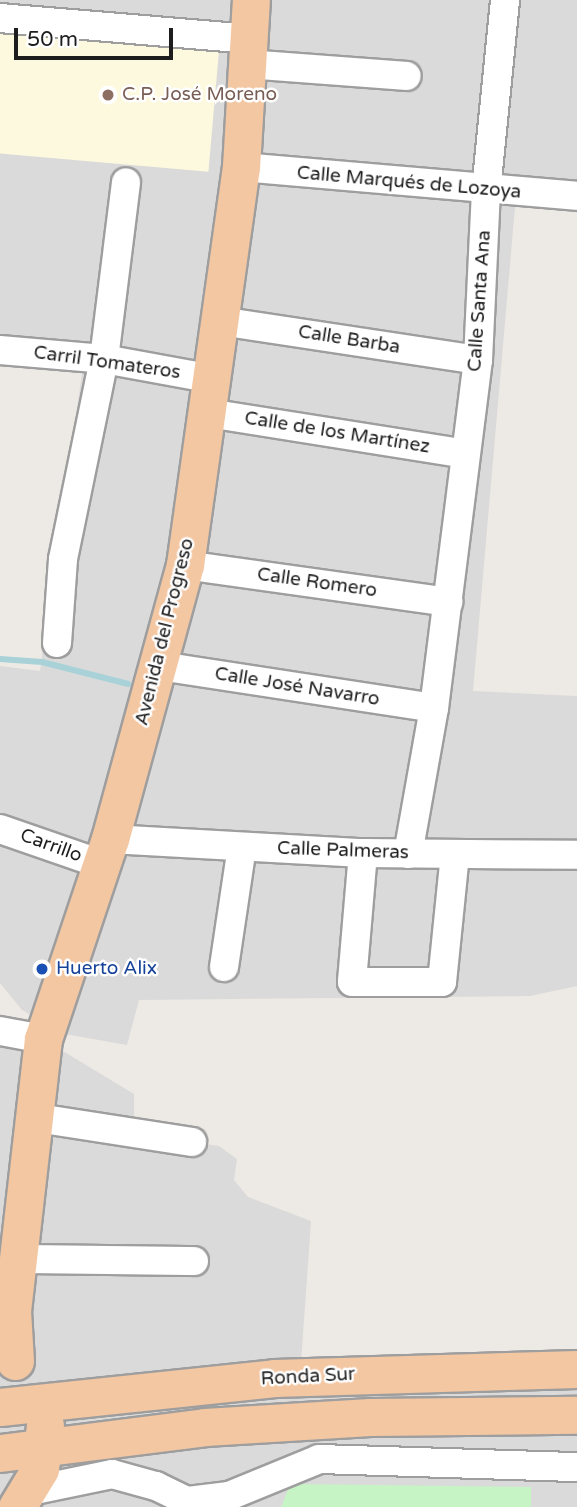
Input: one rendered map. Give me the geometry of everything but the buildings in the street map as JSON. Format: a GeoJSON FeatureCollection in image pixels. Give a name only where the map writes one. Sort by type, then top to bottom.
{"type":"FeatureCollection","features":[{"type":"Feature","properties":{"kind":"main road","name":"Avenida del Progreso"},"geometry":{"type":"LineString","coordinates":[[7,1344],[14,1234],[43,1039],[105,852],[160,666],[185,565],[241,167],[251,0]]}},
{"type":"Feature","properties":{"kind":"main road"},"geometry":{"type":"LineString","coordinates":[[7,1344],[40,1401],[46,1445],[23,1502]]}},
{"type":"Feature","properties":{"kind":"main road","name":"Ronda Sur"},"geometry":{"type":"LineString","coordinates":[[0,1407],[274,1378],[577,1369]]}},
{"type":"Feature","properties":{"kind":"main road"},"geometry":{"type":"LineString","coordinates":[[0,1453],[46,1445],[205,1427],[356,1418],[577,1415]]}},
{"type":"Feature","properties":{"kind":"street","name":"Calle Santa Ana"},"geometry":{"type":"LineString","coordinates":[[408,854],[434,708],[478,360],[486,191],[505,0]]}},
{"type":"Feature","properties":{"kind":"street"},"geometry":{"type":"LineString","coordinates":[[0,18],[248,51],[407,76]]}},
{"type":"Feature","properties":{"kind":"street","name":"Calle Marqués de Lozoya"},"geometry":{"type":"LineString","coordinates":[[241,167],[486,191],[577,196]]}},
{"type":"Feature","properties":{"kind":"street"},"geometry":{"type":"LineString","coordinates":[[57,643],[63,559],[104,359],[126,183]]}},
{"type":"Feature","properties":{"kind":"street","name":"Calle Barba"},"geometry":{"type":"LineString","coordinates":[[220,321],[478,360]]}},
{"type":"Feature","properties":{"kind":"street","name":"Carril Tomateros"},"geometry":{"type":"LineString","coordinates":[[0,350],[104,359],[210,396]]}},
{"type":"Feature","properties":{"kind":"street","name":"Calle de los Martínez"},"geometry":{"type":"LineString","coordinates":[[210,396],[466,454]]}},
{"type":"Feature","properties":{"kind":"street","name":"Calle Romero"},"geometry":{"type":"LineString","coordinates":[[185,565],[448,602]]}},
{"type":"Feature","properties":{"kind":"street","name":"Calle José Navarro"},"geometry":{"type":"LineString","coordinates":[[160,666],[434,708]]}},
{"type":"Feature","properties":{"kind":"street","name":"Carrillo"},"geometry":{"type":"LineString","coordinates":[[0,830],[105,852]]}},
{"type":"Feature","properties":{"kind":"street"},"geometry":{"type":"LineString","coordinates":[[224,967],[242,847]]}},
{"type":"Feature","properties":{"kind":"street","name":"Calle Palmeras"},"geometry":{"type":"LineString","coordinates":[[105,852],[242,847],[363,853],[577,855]]}},
{"type":"Feature","properties":{"kind":"street"},"geometry":{"type":"LineString","coordinates":[[363,853],[352,982],[442,982],[455,855]]}},
{"type":"Feature","properties":{"kind":"street"},"geometry":{"type":"LineString","coordinates":[[0,1031],[43,1039]]}},
{"type":"Feature","properties":{"kind":"street"},"geometry":{"type":"LineString","coordinates":[[31,1117],[192,1142]]}},
{"type":"Feature","properties":{"kind":"street"},"geometry":{"type":"LineString","coordinates":[[14,1234],[194,1261]]}},
{"type":"Feature","properties":{"kind":"street"},"geometry":{"type":"LineString","coordinates":[[46,1445],[81,1477]]}},
{"type":"Feature","properties":{"kind":"street"},"geometry":{"type":"LineString","coordinates":[[23,1502],[81,1477],[129,1476],[194,1504],[229,1496],[319,1459],[577,1467]]}},
{"type":"Feature","properties":{"kind":"street"},"geometry":{"type":"LineString","coordinates":[[266,1507],[277,1475]]}},
{"type":"Feature","properties":{"kind":"shaded area"},"geometry":{"type":"Polygon","coordinates":[[[0,0],[577,0],[577,211],[515,207],[473,691],[577,696],[577,986],[530,996],[139,1000],[127,1045],[65,1034],[22,1010],[0,983],[0,666],[40,671],[84,359],[0,348],[0,0]]]}},
{"type":"Feature","properties":{"kind":"shaded area","name":"C.P. José Moreno"},"geometry":{"type":"Polygon","coordinates":[[[0,18],[220,37],[208,172],[0,154],[0,18]]]}},
{"type":"Feature","properties":{"kind":"shaded area"},"geometry":{"type":"Polygon","coordinates":[[[0,1031],[43,1039],[134,1094],[134,1133],[219,1146],[237,1159],[234,1180],[248,1197],[311,1221],[300,1377],[577,1369],[577,1507],[0,1507],[0,1031]]]}},
{"type":"Feature","properties":{"kind":"green space"},"geometry":{"type":"Polygon","coordinates":[[[295,1484],[531,1487],[531,1507],[281,1507],[289,1487],[295,1484]]]}},
{"type":"Feature","properties":{"kind":"waterway"},"geometry":{"type":"LineString","coordinates":[[0,659],[42,662],[128,684]]}},
{"type":"Feature","properties":{"kind":"place","name":"C.P. José Moreno"},"geometry":{"type":"Point","coordinates":[108,95]}},
{"type":"Feature","properties":{"kind":"place","name":"Huerto Alix"},"geometry":{"type":"Point","coordinates":[42,969]}}]}
